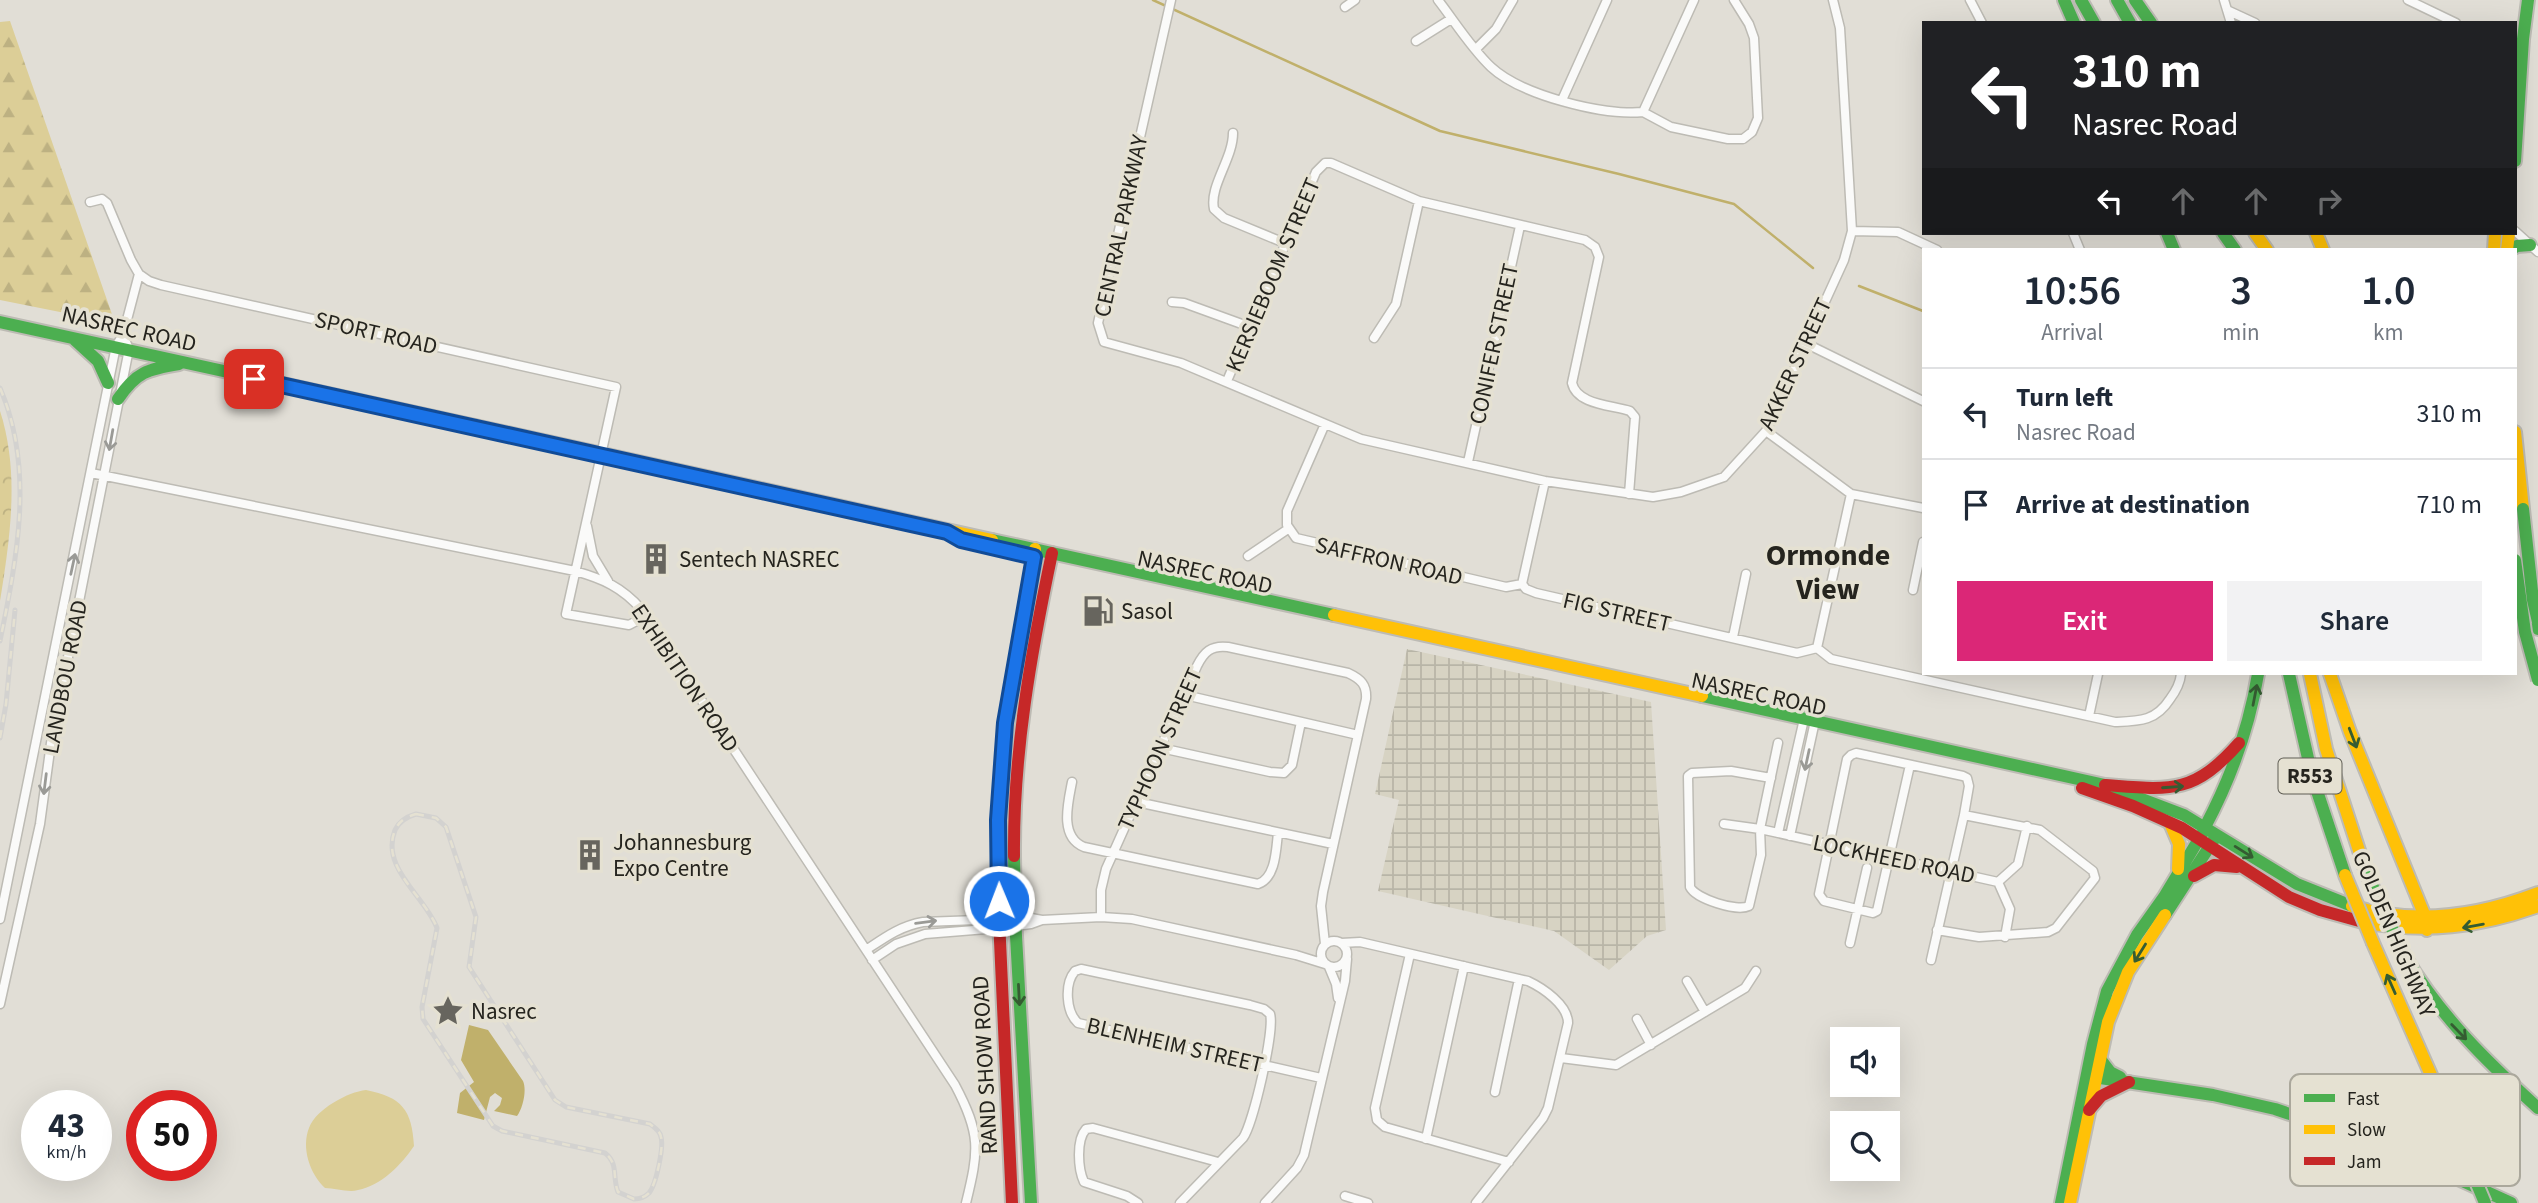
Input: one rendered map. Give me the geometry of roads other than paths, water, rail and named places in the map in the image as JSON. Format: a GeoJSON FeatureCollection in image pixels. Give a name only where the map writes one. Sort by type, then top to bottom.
{"type":"FeatureCollection","features":[{"type":"Feature","properties":{"kind":"main road"},"geometry":{"type":"LineString","coordinates":[[2064,0],[2073,21]]}},
{"type":"Feature","properties":{"kind":"main road"},"geometry":{"type":"LineString","coordinates":[[2081,0],[2093,21]]}},
{"type":"Feature","properties":{"kind":"main road"},"geometry":{"type":"LineString","coordinates":[[2117,0],[2129,21]]}},
{"type":"Feature","properties":{"kind":"main road"},"geometry":{"type":"LineString","coordinates":[[2135,0],[2150,21]]}},
{"type":"Feature","properties":{"kind":"main road"},"geometry":{"type":"LineString","coordinates":[[2517,106],[2519,52],[2528,0]]}},
{"type":"Feature","properties":{"kind":"main road"},"geometry":{"type":"LineString","coordinates":[[2513,248],[2517,246],[2534,249]]}},
{"type":"Feature","properties":{"kind":"main road","name":"NASREC ROAD"},"geometry":{"type":"LineString","coordinates":[[0,322],[73,338],[119,340],[129,349],[183,363],[947,532],[961,540],[1034,553],[2105,785],[2183,814],[2251,872],[2287,896],[2325,911],[2385,927],[2427,924],[2478,926],[2518,915],[2538,906]]}},
{"type":"Feature","properties":{"kind":"main road"},"geometry":{"type":"LineString","coordinates":[[73,338],[98,361],[108,383]]}},
{"type":"Feature","properties":{"kind":"main road"},"geometry":{"type":"LineString","coordinates":[[118,399],[138,374],[149,369],[183,363]]}},
{"type":"Feature","properties":{"kind":"main road"},"geometry":{"type":"LineString","coordinates":[[2517,451],[2533,600],[2538,622]]}},
{"type":"Feature","properties":{"kind":"main road","name":"RAND SHOW ROAD"},"geometry":{"type":"LineString","coordinates":[[1012,1203],[999,924],[998,820],[1005,723],[1034,553]]}},
{"type":"Feature","properties":{"kind":"main road","name":"RAND SHOW ROAD"},"geometry":{"type":"LineString","coordinates":[[1031,1203],[1015,922],[1014,827],[1021,723],[1034,640],[1052,557]]}},
{"type":"Feature","properties":{"kind":"main road"},"geometry":{"type":"LineString","coordinates":[[2517,562],[2538,586]]}},
{"type":"Feature","properties":{"kind":"main road"},"geometry":{"type":"LineString","coordinates":[[2517,574],[2525,632],[2538,680]]}},
{"type":"Feature","properties":{"kind":"main road"},"geometry":{"type":"LineString","coordinates":[[2517,607],[2538,629]]}},
{"type":"Feature","properties":{"kind":"main road"},"geometry":{"type":"LineString","coordinates":[[2061,1203],[2108,1022],[2128,972],[2208,836],[2246,734],[2258,675]]}},
{"type":"Feature","properties":{"kind":"main road","name":"GOLDEN HIGHWAY"},"geometry":{"type":"LineString","coordinates":[[2289,675],[2302,748],[2320,810],[2373,943],[2431,1074]]}},
{"type":"Feature","properties":{"kind":"main road","name":"GOLDEN HIGHWAY"},"geometry":{"type":"LineString","coordinates":[[2310,675],[2326,749],[2366,872],[2405,957],[2449,1022],[2501,1074]]}},
{"type":"Feature","properties":{"kind":"main road"},"geometry":{"type":"LineString","coordinates":[[2330,675],[2382,815],[2427,924]]}},
{"type":"Feature","properties":{"kind":"main road","name":"NASREC ROAD"},"geometry":{"type":"LineString","coordinates":[[1809,723],[2080,787],[2146,809],[2208,836],[2300,885],[2332,899],[2377,913],[2427,924],[2477,914],[2538,893]]}},
{"type":"Feature","properties":{"kind":"main road"},"geometry":{"type":"LineString","coordinates":[[2105,785],[2162,788],[2192,785],[2215,771],[2246,734]]}},
{"type":"Feature","properties":{"kind":"main road"},"geometry":{"type":"LineString","coordinates":[[2168,820],[2176,832],[2179,844],[2180,881]]}},
{"type":"Feature","properties":{"kind":"main road"},"geometry":{"type":"LineString","coordinates":[[2070,1203],[2089,1110],[2099,1020],[2119,965],[2180,881],[2211,864],[2228,863],[2251,872]]}},
{"type":"Feature","properties":{"kind":"main road"},"geometry":{"type":"LineString","coordinates":[[2100,1059],[2110,1072],[2130,1082]]}},
{"type":"Feature","properties":{"kind":"main road"},"geometry":{"type":"LineString","coordinates":[[2092,1076],[2213,1095],[2290,1114]]}},
{"type":"Feature","properties":{"kind":"main road"},"geometry":{"type":"LineString","coordinates":[[2089,1110],[2101,1096],[2130,1082]]}},
{"type":"Feature","properties":{"kind":"main road","name":"GOLDEN HIGHWAY"},"geometry":{"type":"LineString","coordinates":[[2520,1091],[2538,1108]]}},
{"type":"Feature","properties":{"kind":"main road"},"geometry":{"type":"LineString","coordinates":[[2472,1186],[2507,1202]]}},
{"type":"Feature","properties":{"kind":"main road","name":"GOLDEN HIGHWAY"},"geometry":{"type":"LineString","coordinates":[[2478,1186],[2485,1203]]}},
{"type":"Feature","properties":{"kind":"street"},"geometry":{"type":"LineString","coordinates":[[1345,7],[1355,0]]}},
{"type":"Feature","properties":{"kind":"street"},"geometry":{"type":"LineString","coordinates":[[1438,0],[1489,66],[1536,94],[1619,113],[1643,112],[1671,127],[1728,139],[1743,139],[1752,132],[1758,118],[1754,38],[1734,0]]}},
{"type":"Feature","properties":{"kind":"street"},"geometry":{"type":"LineString","coordinates":[[1476,49],[1496,29],[1513,0]]}},
{"type":"Feature","properties":{"kind":"street"},"geometry":{"type":"LineString","coordinates":[[1562,100],[1607,0]]}},
{"type":"Feature","properties":{"kind":"street"},"geometry":{"type":"LineString","coordinates":[[1643,112],[1694,0]]}},
{"type":"Feature","properties":{"kind":"street","name":"AKKER STREET"},"geometry":{"type":"LineString","coordinates":[[1288,407],[1362,439],[1545,481],[1629,494],[1672,494],[1717,480],[1733,469],[1766,431],[1844,260],[1852,231],[1840,28],[1833,0]]}},
{"type":"Feature","properties":{"kind":"street"},"geometry":{"type":"LineString","coordinates":[[1970,0],[1981,21]]}},
{"type":"Feature","properties":{"kind":"street"},"geometry":{"type":"LineString","coordinates":[[2224,0],[2231,21]]}},
{"type":"Feature","properties":{"kind":"street"},"geometry":{"type":"LineString","coordinates":[[2408,0],[2452,21]]}},
{"type":"Feature","properties":{"kind":"street","name":"CENTRAL PARKWAY"},"geometry":{"type":"LineString","coordinates":[[1170,2],[1102,305],[1099,330],[1102,339],[1108,344],[1165,357],[1288,407]]}},
{"type":"Feature","properties":{"kind":"street"},"geometry":{"type":"LineString","coordinates":[[2229,11],[2251,21]]}},
{"type":"Feature","properties":{"kind":"street"},"geometry":{"type":"LineString","coordinates":[[1416,41],[1451,19]]}},
{"type":"Feature","properties":{"kind":"street"},"geometry":{"type":"LineString","coordinates":[[1233,133],[1233,147],[1214,195],[1214,209],[1224,218],[1287,244]]}},
{"type":"Feature","properties":{"kind":"street","name":"KERSIEBOOM STREET"},"geometry":{"type":"LineString","coordinates":[[1227,381],[1316,172],[1325,163],[1331,163],[1419,201],[1585,240],[1598,251],[1599,257],[1572,383],[1573,390],[1583,399],[1622,408],[1635,417],[1629,494]]}},
{"type":"Feature","properties":{"kind":"street"},"geometry":{"type":"LineString","coordinates":[[90,202],[102,199],[107,203],[139,274]]}},
{"type":"Feature","properties":{"kind":"street"},"geometry":{"type":"LineString","coordinates":[[1374,338],[1396,304],[1419,201]]}},
{"type":"Feature","properties":{"kind":"street","name":"CONIFER STREET"},"geometry":{"type":"LineString","coordinates":[[1468,462],[1520,226]]}},
{"type":"Feature","properties":{"kind":"street"},"geometry":{"type":"LineString","coordinates":[[1852,231],[1898,232],[1933,248]]}},
{"type":"Feature","properties":{"kind":"street"},"geometry":{"type":"LineString","coordinates":[[2517,233],[2534,249]]}},
{"type":"Feature","properties":{"kind":"street","name":"LANDBOU ROAD"},"geometry":{"type":"LineString","coordinates":[[0,919],[108,383],[139,274]]}},
{"type":"Feature","properties":{"kind":"street","name":"SPORT ROAD"},"geometry":{"type":"LineString","coordinates":[[139,274],[149,281],[169,287],[615,387],[600,454]]}},
{"type":"Feature","properties":{"kind":"street"},"geometry":{"type":"LineString","coordinates":[[1172,302],[1184,303],[1250,327]]}},
{"type":"Feature","properties":{"kind":"street"},"geometry":{"type":"LineString","coordinates":[[1807,344],[1922,401]]}},
{"type":"Feature","properties":{"kind":"street","name":"LANDBOU ROAD"},"geometry":{"type":"LineString","coordinates":[[0,1004],[40,824],[51,743],[129,349]]}},
{"type":"Feature","properties":{"kind":"street","name":"SAFFRON ROAD"},"geometry":{"type":"LineString","coordinates":[[1325,424],[1287,510],[1288,529],[1300,541],[1506,587],[1522,584]]}},
{"type":"Feature","properties":{"kind":"street"},"geometry":{"type":"LineString","coordinates":[[1766,431],[1851,494],[1922,509]]}},
{"type":"Feature","properties":{"kind":"street"},"geometry":{"type":"LineString","coordinates":[[600,454],[566,614],[629,625],[646,616]]}},
{"type":"Feature","properties":{"kind":"street","name":"EXHIBITION ROAD"},"geometry":{"type":"LineString","coordinates":[[91,473],[575,571],[608,581],[626,593],[646,616],[955,1085],[973,1122],[975,1160],[966,1203]]}},
{"type":"Feature","properties":{"kind":"street"},"geometry":{"type":"LineString","coordinates":[[1522,584],[1545,481]]}},
{"type":"Feature","properties":{"kind":"street"},"geometry":{"type":"LineString","coordinates":[[1851,494],[1817,648],[1831,659],[2115,722],[2156,716],[2177,689],[2181,675]]}},
{"type":"Feature","properties":{"kind":"street"},"geometry":{"type":"LineString","coordinates":[[587,516],[587,534],[593,556],[608,581]]}},
{"type":"Feature","properties":{"kind":"street"},"geometry":{"type":"LineString","coordinates":[[1248,556],[1288,529]]}},
{"type":"Feature","properties":{"kind":"street"},"geometry":{"type":"LineString","coordinates":[[1913,590],[1922,547]]}},
{"type":"Feature","properties":{"kind":"street"},"geometry":{"type":"LineString","coordinates":[[1733,638],[1746,573]]}},
{"type":"Feature","properties":{"kind":"street","name":"FIG STREET"},"geometry":{"type":"LineString","coordinates":[[1522,584],[1536,593],[1797,653],[1817,648]]}},
{"type":"Feature","properties":{"kind":"street","name":"TYPHOON STREET"},"geometry":{"type":"LineString","coordinates":[[1101,917],[1103,878],[1203,656],[1216,647],[1228,647],[1342,671],[1356,677],[1365,687],[1366,699],[1322,892],[1324,947]]}},
{"type":"Feature","properties":{"kind":"street"},"geometry":{"type":"LineString","coordinates":[[2089,716],[2098,675]]}},
{"type":"Feature","properties":{"kind":"street"},"geometry":{"type":"LineString","coordinates":[[1185,695],[1357,735]]}},
{"type":"Feature","properties":{"kind":"street"},"geometry":{"type":"LineString","coordinates":[[42,713],[57,712]]}},
{"type":"Feature","properties":{"kind":"street"},"geometry":{"type":"LineString","coordinates":[[1161,748],[1284,773],[1292,765],[1301,722]]}},
{"type":"Feature","properties":{"kind":"street"},"geometry":{"type":"LineString","coordinates":[[1778,833],[1790,778],[1809,723]]}},
{"type":"Feature","properties":{"kind":"street"},"geometry":{"type":"LineString","coordinates":[[1790,836],[1802,781],[1809,723]]}},
{"type":"Feature","properties":{"kind":"street"},"geometry":{"type":"LineString","coordinates":[[36,743],[51,743]]}},
{"type":"Feature","properties":{"kind":"street"},"geometry":{"type":"LineString","coordinates":[[1771,778],[1731,771],[1692,773],[1688,776],[1691,891],[1699,897],[1747,908],[1761,855],[1760,829],[1771,778],[1778,743]]}},
{"type":"Feature","properties":{"kind":"street"},"geometry":{"type":"LineString","coordinates":[[1910,765],[1877,911],[1873,914],[1824,901],[1819,891],[1847,759],[1851,755],[1856,753],[1910,765],[1967,778],[1969,786],[1964,815],[1931,960]]}},
{"type":"Feature","properties":{"kind":"street"},"geometry":{"type":"LineString","coordinates":[[1790,778],[1802,781]]}},
{"type":"Feature","properties":{"kind":"street"},"geometry":{"type":"LineString","coordinates":[[1072,782],[1068,814],[1070,837],[1084,847],[1258,884],[1264,882],[1270,874],[1279,833]]}},
{"type":"Feature","properties":{"kind":"street"},"geometry":{"type":"LineString","coordinates":[[1137,802],[1333,844]]}},
{"type":"Feature","properties":{"kind":"street"},"geometry":{"type":"LineString","coordinates":[[1937,930],[1979,937],[2005,937],[2052,931],[2095,878],[2093,870],[2040,831],[2027,826],[1964,815]]}},
{"type":"Feature","properties":{"kind":"street","name":"LOCKHEED ROAD"},"geometry":{"type":"LineString","coordinates":[[1724,824],[1760,829],[1998,882]]}},
{"type":"Feature","properties":{"kind":"street"},"geometry":{"type":"LineString","coordinates":[[2005,937],[2010,909],[1998,882],[2018,864],[2027,826]]}},
{"type":"Feature","properties":{"kind":"street"},"geometry":{"type":"LineString","coordinates":[[1850,943],[1867,868]]}},
{"type":"Feature","properties":{"kind":"street"},"geometry":{"type":"LineString","coordinates":[[872,960],[896,944],[925,934],[1015,922],[1101,917],[1132,919],[1340,967],[1359,948],[1370,944]]}},
{"type":"Feature","properties":{"kind":"street"},"geometry":{"type":"LineString","coordinates":[[866,950],[907,925],[948,919],[999,924]]}},
{"type":"Feature","properties":{"kind":"street"},"geometry":{"type":"LineString","coordinates":[[1265,1203],[1303,1159],[1345,981],[1346,947],[1339,942],[1324,920]]}},
{"type":"Feature","properties":{"kind":"street"},"geometry":{"type":"LineString","coordinates":[[1296,955],[1339,942],[1370,944],[1537,985],[1567,1014],[1568,1023],[1561,1058],[1548,1108],[1476,1203]]}},
{"type":"Feature","properties":{"kind":"street"},"geometry":{"type":"LineString","coordinates":[[1324,947],[1321,957],[1336,984],[1338,1004]]}},
{"type":"Feature","properties":{"kind":"street"},"geometry":{"type":"LineString","coordinates":[[1410,954],[1375,1112],[1377,1120],[1382,1126],[1509,1162]]}},
{"type":"Feature","properties":{"kind":"street"},"geometry":{"type":"LineString","coordinates":[[1426,1139],[1464,966]]}},
{"type":"Feature","properties":{"kind":"street","name":"BLENHEIM STREET"},"geometry":{"type":"LineString","coordinates":[[1264,1065],[1272,1022],[1270,1014],[1264,1009],[1081,969],[1073,973],[1069,984],[1070,1012],[1077,1023],[1321,1078]]}},
{"type":"Feature","properties":{"kind":"street"},"geometry":{"type":"LineString","coordinates":[[1561,1058],[1613,1066],[1745,988],[1756,971]]}},
{"type":"Feature","properties":{"kind":"street"},"geometry":{"type":"LineString","coordinates":[[1495,1092],[1519,979]]}},
{"type":"Feature","properties":{"kind":"street"},"geometry":{"type":"LineString","coordinates":[[1687,981],[1704,1012]]}},
{"type":"Feature","properties":{"kind":"street"},"geometry":{"type":"LineString","coordinates":[[1637,1019],[1651,1045]]}},
{"type":"Feature","properties":{"kind":"street"},"geometry":{"type":"LineString","coordinates":[[1180,1203],[1243,1138],[1250,1127],[1264,1065]]}},
{"type":"Feature","properties":{"kind":"street"},"geometry":{"type":"LineString","coordinates":[[1138,1203],[1127,1196],[1084,1182],[1080,1172],[1080,1149],[1081,1136],[1086,1129],[1093,1128],[1218,1162]]}},
{"type":"Feature","properties":{"kind":"street"},"geometry":{"type":"LineString","coordinates":[[1345,1196],[1368,1203]]}},
{"type":"Feature","properties":{"kind":"waterway"},"geometry":{"type":"LineString","coordinates":[[1153,0],[1440,131],[1734,204],[1813,268]]}},
{"type":"Feature","properties":{"kind":"waterway"},"geometry":{"type":"LineString","coordinates":[[1859,286],[1922,311]]}},
{"type":"Feature","properties":{"kind":"railway"},"geometry":{"type":"LineString","coordinates":[[0,388],[11,419],[20,482],[17,546],[0,641]]}},
{"type":"Feature","properties":{"kind":"railway"},"geometry":{"type":"LineString","coordinates":[[0,738],[15,610]]}},
{"type":"Feature","properties":{"kind":"railway"},"geometry":{"type":"LineString","coordinates":[[416,814],[436,818],[446,827],[476,917],[469,967],[555,1100],[566,1107],[650,1124],[660,1133],[662,1142],[659,1166],[652,1189],[646,1196],[634,1199],[618,1192],[614,1166],[605,1153],[502,1131],[493,1126],[423,1019],[422,1007],[437,928],[399,869],[392,844],[399,824],[416,814]]}},
{"type":"Feature","properties":{"kind":"place","name":"Sentech NASREC"},"geometry":{"type":"Point","coordinates":[656,559]}},
{"type":"Feature","properties":{"kind":"place","name":"Sasol"},"geometry":{"type":"Point","coordinates":[1098,611]}},
{"type":"Feature","properties":{"kind":"place","name":"Johannesburg Expo Centre"},"geometry":{"type":"Point","coordinates":[590,855]}},
{"type":"Feature","properties":{"kind":"place","name":"Nasrec"},"geometry":{"type":"Point","coordinates":[448,1011]}},
{"type":"Feature","properties":{"kind":"district","name":"Ormonde View"},"geometry":{"type":"Point","coordinates":[1828,572]}}]}
